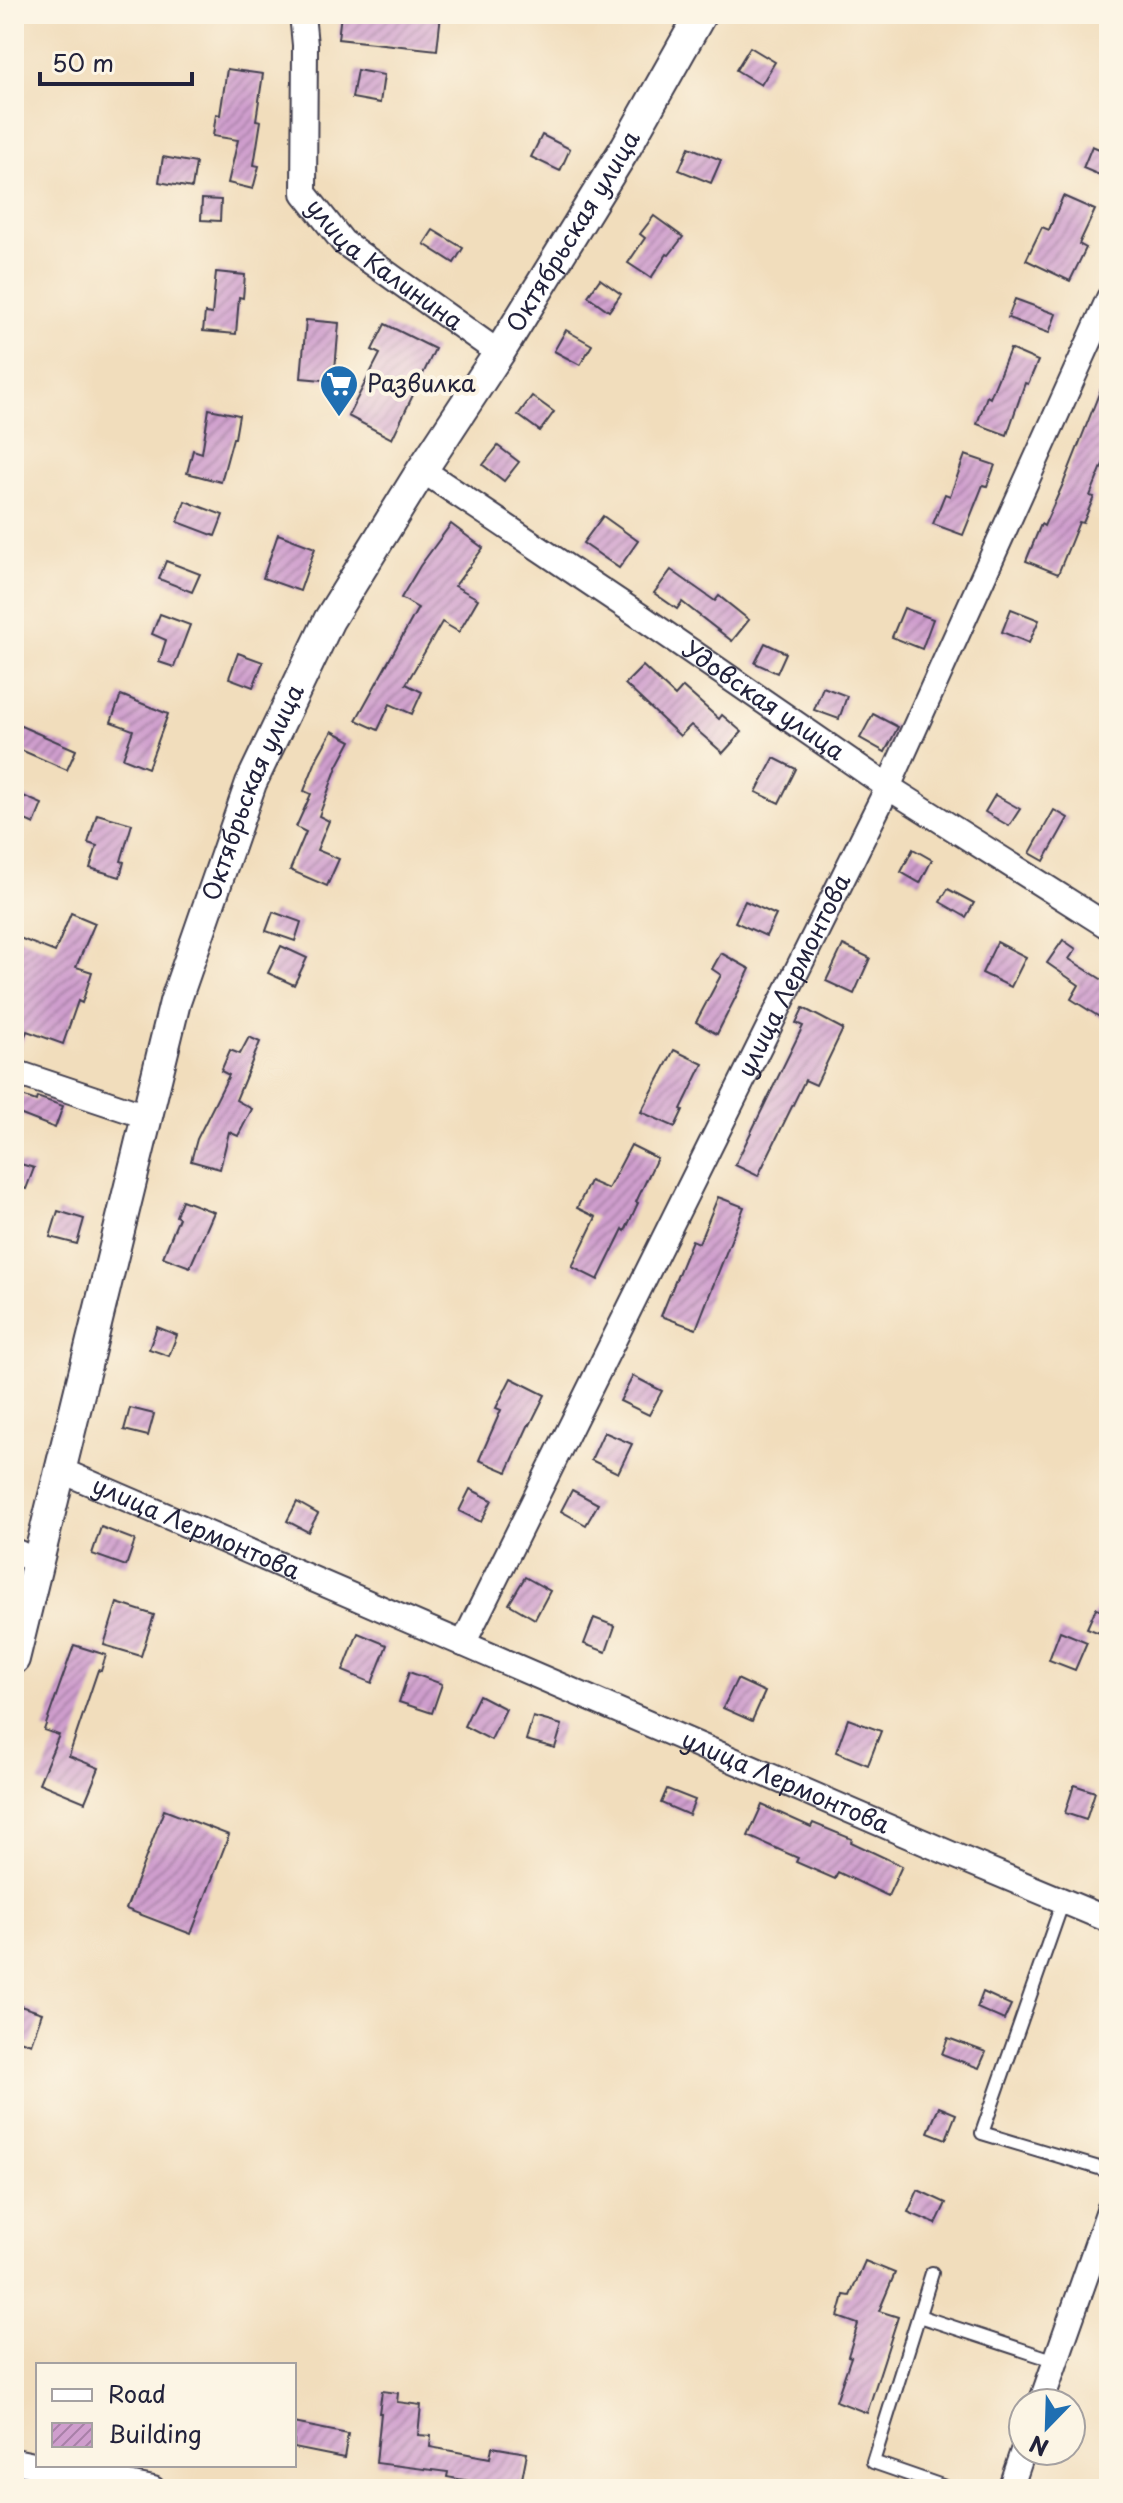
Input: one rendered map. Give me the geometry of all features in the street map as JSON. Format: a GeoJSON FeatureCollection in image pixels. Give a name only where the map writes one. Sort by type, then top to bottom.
{"type":"FeatureCollection","features":[{"type":"Feature","properties":{"kind":"street","name":"улица Калинина"},"geometry":{"type":"LineString","coordinates":[[302,14],[305,45],[304,193],[343,242],[499,353]]}},
{"type":"Feature","properties":{"kind":"street","name":"Октябрьская улица"},"geometry":{"type":"LineString","coordinates":[[14,1659],[26,1556],[60,1470],[175,1002],[251,783],[329,620],[626,147],[701,14]]}},
{"type":"Feature","properties":{"kind":"street","name":"улица Лермонтова"},"geometry":{"type":"LineString","coordinates":[[463,1644],[888,787],[1109,298]]}},
{"type":"Feature","properties":{"kind":"street","name":"Удовская улица"},"geometry":{"type":"LineString","coordinates":[[422,470],[888,787],[1109,927]]}},
{"type":"Feature","properties":{"kind":"street"},"geometry":{"type":"LineString","coordinates":[[14,1072],[146,1116]]}},
{"type":"Feature","properties":{"kind":"street","name":"улица Лермонтова"},"geometry":{"type":"LineString","coordinates":[[60,1470],[1109,1920]]}},
{"type":"Feature","properties":{"kind":"street"},"geometry":{"type":"LineString","coordinates":[[1047,2387],[1109,2210]]}},
{"type":"Feature","properties":{"kind":"street"},"geometry":{"type":"LineString","coordinates":[[14,2461],[36,2465]]}},
{"type":"Feature","properties":{"kind":"street"},"geometry":{"type":"LineString","coordinates":[[44,2467],[153,2489]]}},
{"type":"Feature","properties":{"kind":"street"},"geometry":{"type":"LineString","coordinates":[[1010,2489],[1018,2467]]}},
{"type":"Feature","properties":{"kind":"lane"},"geometry":{"type":"LineString","coordinates":[[1063,1901],[982,2133],[1109,2171]]}},
{"type":"Feature","properties":{"kind":"lane"},"geometry":{"type":"LineString","coordinates":[[932,2273],[873,2462],[951,2489]]}},
{"type":"Feature","properties":{"kind":"lane"},"geometry":{"type":"LineString","coordinates":[[919,2316],[1056,2361]]}},
{"type":"Feature","properties":{"kind":"building"},"geometry":{"type":"Polygon","coordinates":[[[341,14],[441,14],[437,50],[338,39],[341,14]]]}},
{"type":"Feature","properties":{"kind":"building"},"geometry":{"type":"Polygon","coordinates":[[[750,47],[775,62],[761,85],[736,70],[750,47]]]}},
{"type":"Feature","properties":{"kind":"building"},"geometry":{"type":"Polygon","coordinates":[[[227,69],[263,74],[256,120],[261,121],[254,165],[259,166],[253,189],[228,183],[238,140],[213,136],[216,114],[220,115],[227,69]]]}},
{"type":"Feature","properties":{"kind":"building"},"geometry":{"type":"Polygon","coordinates":[[[357,70],[384,75],[380,103],[352,98],[357,70]]]}},
{"type":"Feature","properties":{"kind":"building"},"geometry":{"type":"Polygon","coordinates":[[[542,135],[570,149],[560,171],[531,157],[542,135]]]}},
{"type":"Feature","properties":{"kind":"building"},"geometry":{"type":"Polygon","coordinates":[[[1092,146],[1109,153],[1109,179],[1083,168],[1092,146]]]}},
{"type":"Feature","properties":{"kind":"building"},"geometry":{"type":"Polygon","coordinates":[[[689,147],[721,160],[711,183],[679,170],[689,147]]]}},
{"type":"Feature","properties":{"kind":"building"},"geometry":{"type":"Polygon","coordinates":[[[163,157],[196,163],[192,188],[159,182],[163,157]]]}},
{"type":"Feature","properties":{"kind":"building"},"geometry":{"type":"Polygon","coordinates":[[[1063,196],[1095,210],[1079,244],[1086,248],[1070,281],[1026,260],[1042,227],[1049,230],[1063,196]]]}},
{"type":"Feature","properties":{"kind":"building"},"geometry":{"type":"Polygon","coordinates":[[[202,199],[221,200],[220,221],[201,220],[202,199]]]}},
{"type":"Feature","properties":{"kind":"building"},"geometry":{"type":"Polygon","coordinates":[[[654,216],[683,237],[651,278],[628,263],[645,238],[640,234],[654,216]]]}},
{"type":"Feature","properties":{"kind":"building"},"geometry":{"type":"Polygon","coordinates":[[[433,230],[463,248],[454,263],[424,244],[433,230]]]}},
{"type":"Feature","properties":{"kind":"building"},"geometry":{"type":"Polygon","coordinates":[[[216,272],[245,275],[243,298],[239,297],[236,334],[203,331],[205,313],[212,314],[216,272]]]}},
{"type":"Feature","properties":{"kind":"building"},"geometry":{"type":"Polygon","coordinates":[[[600,279],[621,294],[609,311],[588,296],[600,279]]]}},
{"type":"Feature","properties":{"kind":"building"},"geometry":{"type":"Polygon","coordinates":[[[1015,299],[1056,314],[1049,333],[1008,318],[1015,299]]]}},
{"type":"Feature","properties":{"kind":"building"},"geometry":{"type":"Polygon","coordinates":[[[306,320],[339,323],[334,381],[301,378],[306,320]]]}},
{"type":"Feature","properties":{"kind":"building"},"geometry":{"type":"Polygon","coordinates":[[[385,324],[435,349],[392,439],[348,416],[380,354],[372,350],[385,324]]]}},
{"type":"Feature","properties":{"kind":"building"},"geometry":{"type":"Polygon","coordinates":[[[566,330],[592,345],[580,365],[554,351],[566,330]]]}},
{"type":"Feature","properties":{"kind":"building"},"geometry":{"type":"Polygon","coordinates":[[[1010,349],[1038,361],[1028,384],[1025,383],[1007,435],[977,424],[1010,349]]]}},
{"type":"Feature","properties":{"kind":"building"},"geometry":{"type":"Polygon","coordinates":[[[1108,371],[1109,449],[1090,496],[1094,497],[1083,523],[1079,522],[1058,574],[1026,561],[1041,524],[1044,526],[1063,484],[1108,371]]]}},
{"type":"Feature","properties":{"kind":"building"},"geometry":{"type":"Polygon","coordinates":[[[532,396],[554,412],[540,431],[518,415],[532,396]]]}},
{"type":"Feature","properties":{"kind":"building"},"geometry":{"type":"Polygon","coordinates":[[[209,409],[239,415],[221,482],[187,473],[193,450],[202,453],[209,409]]]}},
{"type":"Feature","properties":{"kind":"building"},"geometry":{"type":"Polygon","coordinates":[[[498,446],[519,462],[504,481],[483,465],[498,446]]]}},
{"type":"Feature","properties":{"kind":"building"},"geometry":{"type":"Polygon","coordinates":[[[965,455],[995,465],[987,486],[983,485],[963,535],[933,524],[945,494],[950,496],[965,455]]]}},
{"type":"Feature","properties":{"kind":"building"},"geometry":{"type":"Polygon","coordinates":[[[185,501],[223,515],[215,536],[178,522],[185,501]]]}},
{"type":"Feature","properties":{"kind":"building"},"geometry":{"type":"Polygon","coordinates":[[[603,516],[638,541],[619,568],[583,543],[603,516]]]}},
{"type":"Feature","properties":{"kind":"building"},"geometry":{"type":"Polygon","coordinates":[[[451,524],[483,548],[455,586],[478,599],[459,632],[442,622],[406,684],[422,692],[412,714],[390,704],[378,730],[356,720],[418,608],[401,598],[451,524]]]}},
{"type":"Feature","properties":{"kind":"building"},"geometry":{"type":"Polygon","coordinates":[[[278,534],[315,548],[300,591],[263,578],[278,534]]]}},
{"type":"Feature","properties":{"kind":"building"},"geometry":{"type":"Polygon","coordinates":[[[166,561],[200,574],[192,592],[159,579],[166,561]]]}},
{"type":"Feature","properties":{"kind":"building"},"geometry":{"type":"Polygon","coordinates":[[[671,570],[715,601],[719,596],[749,620],[732,641],[682,602],[677,609],[654,593],[671,570]]]}},
{"type":"Feature","properties":{"kind":"building"},"geometry":{"type":"Polygon","coordinates":[[[904,608],[933,619],[922,649],[892,637],[904,608]]]}},
{"type":"Feature","properties":{"kind":"building"},"geometry":{"type":"Polygon","coordinates":[[[1011,609],[1039,620],[1029,643],[1002,632],[1011,609]]]}},
{"type":"Feature","properties":{"kind":"building"},"geometry":{"type":"Polygon","coordinates":[[[160,614],[190,625],[174,667],[159,662],[166,640],[152,634],[160,614]]]}},
{"type":"Feature","properties":{"kind":"building"},"geometry":{"type":"Polygon","coordinates":[[[765,643],[786,653],[777,673],[755,663],[765,643]]]}},
{"type":"Feature","properties":{"kind":"building"},"geometry":{"type":"Polygon","coordinates":[[[238,653],[263,662],[253,687],[229,678],[238,653]]]}},
{"type":"Feature","properties":{"kind":"building"},"geometry":{"type":"Polygon","coordinates":[[[643,666],[675,696],[683,687],[719,719],[722,715],[742,732],[723,753],[691,725],[680,736],[625,684],[643,666]]]}},
{"type":"Feature","properties":{"kind":"building"},"geometry":{"type":"Polygon","coordinates":[[[823,687],[847,696],[839,719],[814,710],[823,687]]]}},
{"type":"Feature","properties":{"kind":"building"},"geometry":{"type":"Polygon","coordinates":[[[121,695],[168,714],[148,768],[123,758],[133,730],[111,722],[121,695]]]}},
{"type":"Feature","properties":{"kind":"building"},"geometry":{"type":"Polygon","coordinates":[[[873,714],[898,727],[885,752],[860,738],[873,714]]]}},
{"type":"Feature","properties":{"kind":"building"},"geometry":{"type":"Polygon","coordinates":[[[14,723],[76,750],[67,770],[14,747],[14,723]]]}},
{"type":"Feature","properties":{"kind":"building"},"geometry":{"type":"Polygon","coordinates":[[[332,731],[351,741],[337,767],[319,816],[329,821],[317,850],[339,859],[327,886],[290,870],[306,832],[296,827],[311,794],[304,791],[332,731]]]}},
{"type":"Feature","properties":{"kind":"building"},"geometry":{"type":"Polygon","coordinates":[[[774,758],[796,769],[779,803],[756,792],[774,758]]]}},
{"type":"Feature","properties":{"kind":"building"},"geometry":{"type":"Polygon","coordinates":[[[14,792],[42,804],[34,824],[14,815],[14,792]]]}},
{"type":"Feature","properties":{"kind":"building"},"geometry":{"type":"Polygon","coordinates":[[[995,795],[1020,809],[1009,826],[985,812],[995,795]]]}},
{"type":"Feature","properties":{"kind":"building"},"geometry":{"type":"Polygon","coordinates":[[[1054,810],[1068,818],[1044,861],[1030,853],[1054,810]]]}},
{"type":"Feature","properties":{"kind":"building"},"geometry":{"type":"Polygon","coordinates":[[[97,814],[132,824],[121,861],[124,862],[120,877],[90,868],[97,846],[88,843],[97,814]]]}},
{"type":"Feature","properties":{"kind":"building"},"geometry":{"type":"Polygon","coordinates":[[[913,849],[932,860],[920,883],[901,872],[913,849]]]}},
{"type":"Feature","properties":{"kind":"building"},"geometry":{"type":"Polygon","coordinates":[[[948,889],[974,903],[966,917],[940,902],[948,889]]]}},
{"type":"Feature","properties":{"kind":"building"},"geometry":{"type":"Polygon","coordinates":[[[745,901],[776,915],[766,936],[735,922],[745,901]]]}},
{"type":"Feature","properties":{"kind":"building"},"geometry":{"type":"Polygon","coordinates":[[[273,912],[301,922],[295,941],[266,931],[273,912]]]}},
{"type":"Feature","properties":{"kind":"building"},"geometry":{"type":"Polygon","coordinates":[[[71,913],[95,923],[76,967],[92,972],[82,1003],[78,1001],[63,1044],[27,1031],[16,1058],[14,946],[17,937],[55,952],[71,913]]]}},
{"type":"Feature","properties":{"kind":"building"},"geometry":{"type":"Polygon","coordinates":[[[1063,940],[1076,949],[1069,959],[1109,984],[1109,1023],[1071,999],[1079,985],[1047,963],[1063,940]]]}},
{"type":"Feature","properties":{"kind":"building"},"geometry":{"type":"Polygon","coordinates":[[[997,942],[1026,957],[1011,987],[982,973],[997,942]]]}},
{"type":"Feature","properties":{"kind":"building"},"geometry":{"type":"Polygon","coordinates":[[[843,945],[870,958],[854,994],[826,981],[843,945]]]}},
{"type":"Feature","properties":{"kind":"building"},"geometry":{"type":"Polygon","coordinates":[[[281,946],[307,958],[294,985],[268,973],[281,946]]]}},
{"type":"Feature","properties":{"kind":"building"},"geometry":{"type":"Polygon","coordinates":[[[721,953],[750,969],[717,1034],[696,1022],[721,975],[712,969],[721,953]]]}},
{"type":"Feature","properties":{"kind":"building"},"geometry":{"type":"Polygon","coordinates":[[[803,1008],[843,1029],[816,1085],[805,1080],[758,1176],[735,1165],[803,1026],[796,1023],[803,1008]]]}},
{"type":"Feature","properties":{"kind":"building"},"geometry":{"type":"Polygon","coordinates":[[[249,1037],[260,1042],[236,1100],[252,1109],[238,1136],[229,1132],[220,1169],[191,1161],[197,1139],[229,1075],[221,1071],[230,1050],[240,1054],[249,1037]]]}},
{"type":"Feature","properties":{"kind":"building"},"geometry":{"type":"Polygon","coordinates":[[[674,1050],[703,1064],[675,1127],[641,1112],[674,1050]]]}},
{"type":"Feature","properties":{"kind":"building"},"geometry":{"type":"Polygon","coordinates":[[[14,1093],[63,1106],[55,1128],[14,1112],[14,1093]]]}},
{"type":"Feature","properties":{"kind":"building"},"geometry":{"type":"Polygon","coordinates":[[[631,1145],[657,1158],[625,1231],[623,1229],[598,1280],[572,1267],[596,1217],[577,1208],[590,1181],[608,1189],[631,1145]]]}},
{"type":"Feature","properties":{"kind":"building"},"geometry":{"type":"Polygon","coordinates":[[[14,1162],[34,1168],[26,1189],[14,1185],[14,1162]]]}},
{"type":"Feature","properties":{"kind":"building"},"geometry":{"type":"Polygon","coordinates":[[[718,1197],[744,1207],[696,1329],[661,1316],[692,1240],[699,1243],[718,1197]]]}},
{"type":"Feature","properties":{"kind":"building"},"geometry":{"type":"Polygon","coordinates":[[[182,1200],[214,1212],[190,1267],[163,1257],[179,1218],[176,1216],[182,1200]]]}},
{"type":"Feature","properties":{"kind":"building"},"geometry":{"type":"Polygon","coordinates":[[[58,1211],[84,1219],[77,1244],[50,1237],[58,1211]]]}},
{"type":"Feature","properties":{"kind":"building"},"geometry":{"type":"Polygon","coordinates":[[[157,1327],[177,1335],[169,1356],[149,1349],[157,1327]]]}},
{"type":"Feature","properties":{"kind":"building"},"geometry":{"type":"Polygon","coordinates":[[[633,1376],[662,1391],[649,1415],[620,1401],[633,1376]]]}},
{"type":"Feature","properties":{"kind":"building"},"geometry":{"type":"Polygon","coordinates":[[[511,1378],[545,1395],[507,1472],[479,1460],[501,1410],[496,1408],[511,1378]]]}},
{"type":"Feature","properties":{"kind":"building"},"geometry":{"type":"Polygon","coordinates":[[[130,1408],[154,1414],[148,1436],[124,1430],[130,1408]]]}},
{"type":"Feature","properties":{"kind":"building"},"geometry":{"type":"Polygon","coordinates":[[[604,1432],[632,1444],[618,1473],[591,1460],[604,1432]]]}},
{"type":"Feature","properties":{"kind":"building"},"geometry":{"type":"Polygon","coordinates":[[[470,1489],[492,1500],[481,1522],[459,1511],[470,1489]]]}},
{"type":"Feature","properties":{"kind":"building"},"geometry":{"type":"Polygon","coordinates":[[[572,1490],[598,1504],[586,1525],[561,1511],[572,1490]]]}},
{"type":"Feature","properties":{"kind":"building"},"geometry":{"type":"Polygon","coordinates":[[[297,1502],[318,1514],[308,1532],[287,1521],[297,1502]]]}},
{"type":"Feature","properties":{"kind":"building"},"geometry":{"type":"Polygon","coordinates":[[[101,1527],[135,1540],[126,1566],[92,1554],[101,1527]]]}},
{"type":"Feature","properties":{"kind":"building"},"geometry":{"type":"Polygon","coordinates":[[[525,1577],[550,1591],[535,1619],[509,1604],[525,1577]]]}},
{"type":"Feature","properties":{"kind":"building"},"geometry":{"type":"Polygon","coordinates":[[[117,1603],[154,1615],[141,1656],[104,1645],[117,1603]]]}},
{"type":"Feature","properties":{"kind":"building"},"geometry":{"type":"Polygon","coordinates":[[[1096,1608],[1109,1613],[1102,1634],[1087,1628],[1096,1608]]]}},
{"type":"Feature","properties":{"kind":"building"},"geometry":{"type":"Polygon","coordinates":[[[594,1618],[615,1626],[606,1652],[584,1644],[594,1618]]]}},
{"type":"Feature","properties":{"kind":"building"},"geometry":{"type":"Polygon","coordinates":[[[1060,1631],[1087,1642],[1075,1670],[1049,1660],[1060,1631]]]}},
{"type":"Feature","properties":{"kind":"building"},"geometry":{"type":"Polygon","coordinates":[[[358,1633],[387,1645],[372,1683],[343,1671],[358,1633]]]}},
{"type":"Feature","properties":{"kind":"building"},"geometry":{"type":"Polygon","coordinates":[[[74,1645],[106,1655],[69,1756],[99,1768],[85,1802],[39,1783],[59,1735],[44,1730],[74,1645]]]}},
{"type":"Feature","properties":{"kind":"building"},"geometry":{"type":"Polygon","coordinates":[[[409,1672],[442,1684],[432,1713],[399,1702],[409,1672]]]}},
{"type":"Feature","properties":{"kind":"building"},"geometry":{"type":"Polygon","coordinates":[[[737,1679],[765,1692],[752,1721],[723,1708],[737,1679]]]}},
{"type":"Feature","properties":{"kind":"building"},"geometry":{"type":"Polygon","coordinates":[[[479,1695],[506,1709],[491,1740],[464,1726],[479,1695]]]}},
{"type":"Feature","properties":{"kind":"building"},"geometry":{"type":"Polygon","coordinates":[[[533,1717],[562,1725],[555,1748],[526,1740],[533,1717]]]}},
{"type":"Feature","properties":{"kind":"building"},"geometry":{"type":"Polygon","coordinates":[[[848,1719],[881,1731],[868,1765],[836,1752],[848,1719]]]}},
{"type":"Feature","properties":{"kind":"building"},"geometry":{"type":"Polygon","coordinates":[[[1074,1785],[1095,1792],[1086,1820],[1065,1813],[1074,1785]]]}},
{"type":"Feature","properties":{"kind":"building"},"geometry":{"type":"Polygon","coordinates":[[[667,1789],[695,1800],[689,1815],[661,1803],[667,1789]]]}},
{"type":"Feature","properties":{"kind":"building"},"geometry":{"type":"Polygon","coordinates":[[[762,1805],[811,1827],[813,1823],[852,1839],[851,1842],[902,1866],[888,1896],[838,1872],[835,1879],[796,1862],[798,1858],[748,1836],[762,1805]]]}},
{"type":"Feature","properties":{"kind":"building"},"geometry":{"type":"Polygon","coordinates":[[[164,1810],[229,1835],[191,1934],[126,1909],[164,1810]]]}},
{"type":"Feature","properties":{"kind":"building"},"geometry":{"type":"Polygon","coordinates":[[[983,1992],[1011,2005],[1004,2020],[977,2008],[983,1992]]]}},
{"type":"Feature","properties":{"kind":"building"},"geometry":{"type":"Polygon","coordinates":[[[14,2004],[42,2013],[31,2044],[14,2038],[14,2004]]]}},
{"type":"Feature","properties":{"kind":"building"},"geometry":{"type":"Polygon","coordinates":[[[948,2038],[986,2052],[979,2068],[942,2054],[948,2038]]]}},
{"type":"Feature","properties":{"kind":"building"},"geometry":{"type":"Polygon","coordinates":[[[939,2107],[956,2114],[946,2139],[928,2132],[939,2107]]]}},
{"type":"Feature","properties":{"kind":"building"},"geometry":{"type":"Polygon","coordinates":[[[918,2190],[946,2203],[936,2224],[908,2212],[918,2190]]]}},
{"type":"Feature","properties":{"kind":"building"},"geometry":{"type":"Polygon","coordinates":[[[865,2261],[895,2273],[879,2311],[898,2317],[867,2413],[836,2401],[858,2324],[838,2317],[844,2295],[850,2296],[865,2261]]]}},
{"type":"Feature","properties":{"kind":"building"},"geometry":{"type":"Polygon","coordinates":[[[382,2391],[398,2393],[397,2402],[421,2405],[418,2435],[431,2436],[430,2447],[490,2458],[492,2447],[527,2453],[520,2489],[485,2489],[486,2484],[447,2477],[448,2472],[376,2463],[382,2391]]]}},
{"type":"Feature","properties":{"kind":"building"},"geometry":{"type":"Polygon","coordinates":[[[296,2423],[348,2434],[344,2458],[296,2448],[296,2423]]]}},
{"type":"Feature","properties":{"kind":"place","name":"Развилка"},"geometry":{"type":"Point","coordinates":[339,418]}}]}
